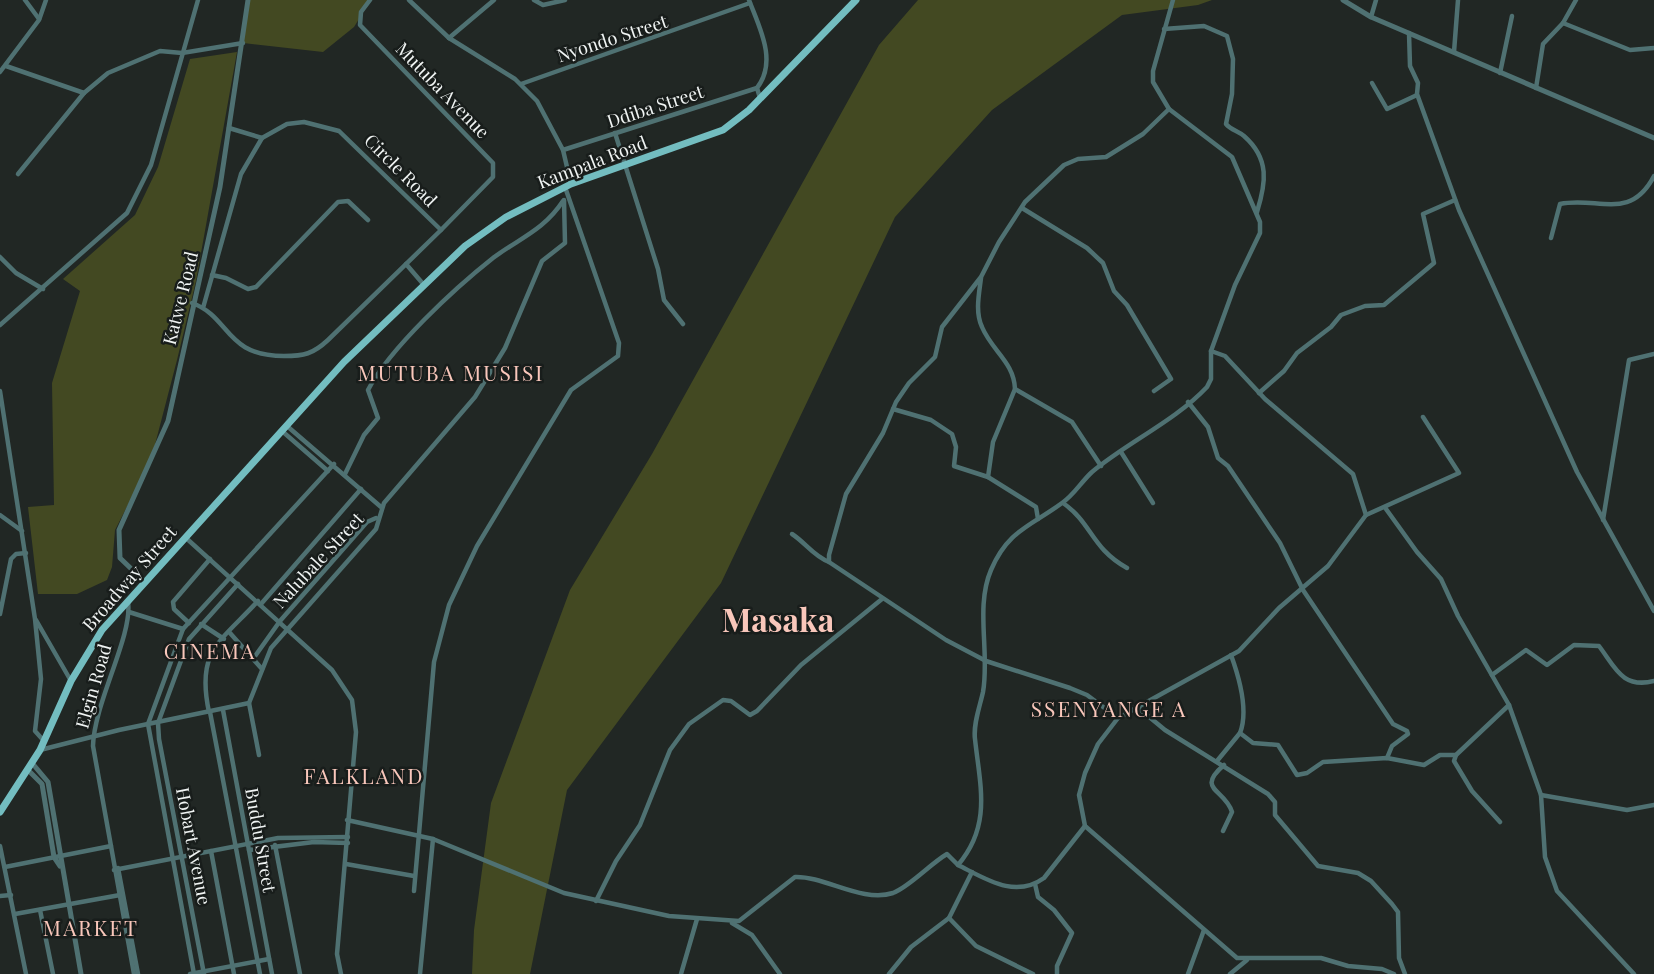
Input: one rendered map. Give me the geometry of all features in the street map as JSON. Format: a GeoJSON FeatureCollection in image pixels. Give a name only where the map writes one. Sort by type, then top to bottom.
{"type":"FeatureCollection","features":[{"type":"Feature","properties":{"kind":"main road","name":"Kampala Road"},"geometry":{"type":"LineString","coordinates":[[284,428],[344,362],[484,232],[528,204],[623,165],[713,136],[730,126],[760,99],[856,0]]}},
{"type":"Feature","properties":{"kind":"main road","name":"Broadway Street"},"geometry":{"type":"LineString","coordinates":[[1,809],[40,750],[71,681],[90,647],[284,428]]}},
{"type":"Feature","properties":{"kind":"street"},"geometry":{"type":"LineString","coordinates":[[25,0],[39,20]]}},
{"type":"Feature","properties":{"kind":"street"},"geometry":{"type":"LineString","coordinates":[[0,72],[39,20],[46,0]]}},
{"type":"Feature","properties":{"kind":"street"},"geometry":{"type":"LineString","coordinates":[[0,325],[127,213],[136,200],[151,165],[198,0]]}},
{"type":"Feature","properties":{"kind":"street","name":"Katwe Road"},"geometry":{"type":"LineString","coordinates":[[145,582],[120,558],[119,530],[163,436],[220,187],[248,0]]}},
{"type":"Feature","properties":{"kind":"street","name":"Mutuba Avenue"},"geometry":{"type":"LineString","coordinates":[[370,0],[361,12],[360,25],[493,163],[493,177],[441,230]]}},
{"type":"Feature","properties":{"kind":"street"},"geometry":{"type":"LineString","coordinates":[[409,0],[449,37],[521,84],[542,108],[563,150],[569,187],[619,343],[618,356],[614,362],[591,373],[571,390],[460,577],[435,653],[414,891]]}},
{"type":"Feature","properties":{"kind":"street"},"geometry":{"type":"LineString","coordinates":[[449,37],[494,0]]}},
{"type":"Feature","properties":{"kind":"street"},"geometry":{"type":"LineString","coordinates":[[534,0],[543,5],[565,0]]}},
{"type":"Feature","properties":{"kind":"street"},"geometry":{"type":"LineString","coordinates":[[958,865],[972,848],[978,828],[980,765],[975,731],[986,661],[984,612],[992,568],[1013,536],[1063,503],[1101,466],[1201,394],[1211,379],[1211,351],[1235,285],[1260,233],[1257,212],[1228,150],[1169,109],[1152,76],[1173,0]]}},
{"type":"Feature","properties":{"kind":"street"},"geometry":{"type":"LineString","coordinates":[[1343,0],[1409,33],[1654,138]]}},
{"type":"Feature","properties":{"kind":"street"},"geometry":{"type":"LineString","coordinates":[[1371,16],[1376,0]]}},
{"type":"Feature","properties":{"kind":"street"},"geometry":{"type":"LineString","coordinates":[[1454,52],[1458,0]]}},
{"type":"Feature","properties":{"kind":"street"},"geometry":{"type":"LineString","coordinates":[[1536,88],[1541,72],[1540,50],[1563,23],[1576,0]]}},
{"type":"Feature","properties":{"kind":"street"},"geometry":{"type":"LineString","coordinates":[[750,2],[766,47],[763,75],[757,88],[760,99]]}},
{"type":"Feature","properties":{"kind":"street","name":"Nyondo Street"},"geometry":{"type":"LineString","coordinates":[[521,84],[750,2]]}},
{"type":"Feature","properties":{"kind":"street"},"geometry":{"type":"LineString","coordinates":[[1500,73],[1512,16]]}},
{"type":"Feature","properties":{"kind":"street"},"geometry":{"type":"LineString","coordinates":[[1563,23],[1580,28],[1620,48],[1636,51],[1654,48]]}},
{"type":"Feature","properties":{"kind":"street"},"geometry":{"type":"LineString","coordinates":[[1164,29],[1204,26],[1227,36],[1233,51],[1232,94],[1225,118],[1228,128],[1244,136],[1263,165],[1266,181],[1257,212]]}},
{"type":"Feature","properties":{"kind":"street"},"geometry":{"type":"LineString","coordinates":[[1409,33],[1410,66],[1418,83],[1417,94],[1455,200],[1577,472],[1654,611]]}},
{"type":"Feature","properties":{"kind":"street"},"geometry":{"type":"LineString","coordinates":[[18,174],[84,93],[108,73],[160,51],[182,53],[243,43]]}},
{"type":"Feature","properties":{"kind":"street"},"geometry":{"type":"LineString","coordinates":[[6,66],[84,93]]}},
{"type":"Feature","properties":{"kind":"street"},"geometry":{"type":"LineString","coordinates":[[1373,83],[1387,108],[1417,94]]}},
{"type":"Feature","properties":{"kind":"street","name":"Ddiba Street"},"geometry":{"type":"LineString","coordinates":[[563,150],[757,88]]}},
{"type":"Feature","properties":{"kind":"street"},"geometry":{"type":"LineString","coordinates":[[829,562],[846,494],[883,433],[893,409],[909,383],[935,357],[942,327],[981,277],[999,242],[1034,192],[1064,165],[1078,159],[1106,157],[1143,134],[1169,109]]}},
{"type":"Feature","properties":{"kind":"street","name":"Circle Road"},"geometry":{"type":"LineString","coordinates":[[192,303],[203,307],[222,328],[251,352],[273,356],[308,355],[328,340],[441,230],[339,131],[304,122],[287,124],[262,138]]}},
{"type":"Feature","properties":{"kind":"street"},"geometry":{"type":"LineString","coordinates":[[203,307],[241,174],[262,138],[229,128]]}},
{"type":"Feature","properties":{"kind":"street"},"geometry":{"type":"LineString","coordinates":[[615,134],[658,269],[664,300],[671,313],[683,324]]}},
{"type":"Feature","properties":{"kind":"street"},"geometry":{"type":"LineString","coordinates":[[1551,237],[1560,204],[1604,206],[1630,202],[1654,176]]}},
{"type":"Feature","properties":{"kind":"street"},"geometry":{"type":"LineString","coordinates":[[345,474],[364,435],[378,418],[368,390],[389,357],[462,285],[494,258],[549,222],[564,200],[569,187]]}},
{"type":"Feature","properties":{"kind":"street","name":"Nalubale Street"},"geometry":{"type":"LineString","coordinates":[[249,703],[271,648],[376,529],[381,507],[467,409],[499,358],[542,261],[565,243],[564,200]]}},
{"type":"Feature","properties":{"kind":"street"},"geometry":{"type":"LineString","coordinates":[[1259,393],[1284,371],[1297,353],[1324,334],[1341,316],[1365,306],[1384,305],[1434,263],[1423,214],[1455,200]]}},
{"type":"Feature","properties":{"kind":"street"},"geometry":{"type":"LineString","coordinates":[[212,275],[226,278],[248,289],[256,286],[338,202],[348,201],[368,220]]}},
{"type":"Feature","properties":{"kind":"street"},"geometry":{"type":"LineString","coordinates":[[1022,208],[1087,248],[1103,263],[1114,291],[1127,305],[1171,379],[1154,391]]}},
{"type":"Feature","properties":{"kind":"street"},"geometry":{"type":"LineString","coordinates":[[0,257],[16,273],[43,289]]}},
{"type":"Feature","properties":{"kind":"street"},"geometry":{"type":"LineString","coordinates":[[406,264],[424,286]]}},
{"type":"Feature","properties":{"kind":"street"},"geometry":{"type":"LineString","coordinates":[[981,277],[978,299],[981,324],[1011,368],[1015,389],[993,442],[988,477]]}},
{"type":"Feature","properties":{"kind":"street"},"geometry":{"type":"LineString","coordinates":[[1211,351],[1225,356],[1259,393],[1353,474],[1366,515]]}},
{"type":"Feature","properties":{"kind":"street"},"geometry":{"type":"LineString","coordinates":[[1603,521],[1629,360],[1654,354]]}},
{"type":"Feature","properties":{"kind":"street"},"geometry":{"type":"LineString","coordinates":[[1015,389],[1072,422],[1101,466]]}},
{"type":"Feature","properties":{"kind":"street"},"geometry":{"type":"LineString","coordinates":[[0,391],[36,619],[41,679],[35,731],[44,741]]}},
{"type":"Feature","properties":{"kind":"street"},"geometry":{"type":"LineString","coordinates":[[1188,402],[1208,428],[1218,458],[1228,466],[1280,543],[1303,590],[1393,724],[1407,731],[1408,734],[1392,746],[1387,758]]}},
{"type":"Feature","properties":{"kind":"street"},"geometry":{"type":"LineString","coordinates":[[893,409],[931,420],[952,434],[956,447],[954,466],[988,477],[1036,508],[1038,519]]}},
{"type":"Feature","properties":{"kind":"street"},"geometry":{"type":"LineString","coordinates":[[1394,974],[1382,969],[1348,966],[1321,958],[1237,958],[1085,826],[1079,795],[1085,772],[1098,744],[1118,718],[1231,655],[1279,608],[1328,566],[1366,515],[1386,509],[1459,473],[1423,417]]}},
{"type":"Feature","properties":{"kind":"street"},"geometry":{"type":"LineString","coordinates":[[284,428],[334,464],[381,507]]}},
{"type":"Feature","properties":{"kind":"street"},"geometry":{"type":"LineString","coordinates":[[284,428],[328,471]]}},
{"type":"Feature","properties":{"kind":"street"},"geometry":{"type":"LineString","coordinates":[[1121,452],[1153,503]]}},
{"type":"Feature","properties":{"kind":"street"},"geometry":{"type":"LineString","coordinates":[[148,724],[182,632],[334,464]]}},
{"type":"Feature","properties":{"kind":"street"},"geometry":{"type":"LineString","coordinates":[[260,974],[209,712],[203,677],[205,667],[208,657],[361,489]]}},
{"type":"Feature","properties":{"kind":"street"},"geometry":{"type":"LineString","coordinates":[[1063,503],[1077,512],[1103,552],[1127,568]]}},
{"type":"Feature","properties":{"kind":"street"},"geometry":{"type":"LineString","coordinates":[[1386,509],[1417,552],[1441,579],[1458,616],[1509,705],[1541,795],[1545,857],[1557,891],[1634,974]]}},
{"type":"Feature","properties":{"kind":"street"},"geometry":{"type":"LineString","coordinates":[[0,516],[22,532]]}},
{"type":"Feature","properties":{"kind":"street","name":"Nalubale Street"},"geometry":{"type":"LineString","coordinates":[[253,659],[280,621],[367,522],[377,518]]}},
{"type":"Feature","properties":{"kind":"street"},"geometry":{"type":"LineString","coordinates":[[792,534],[804,541],[816,556],[862,581],[882,599],[986,661],[1087,695],[1118,718]]}},
{"type":"Feature","properties":{"kind":"street"},"geometry":{"type":"LineString","coordinates":[[186,537],[332,670],[352,700],[356,732],[337,954],[341,974]]}},
{"type":"Feature","properties":{"kind":"street"},"geometry":{"type":"LineString","coordinates":[[0,614],[11,559],[16,554],[26,554]]}},
{"type":"Feature","properties":{"kind":"street"},"geometry":{"type":"LineString","coordinates":[[189,623],[174,609],[173,603],[211,559]]}},
{"type":"Feature","properties":{"kind":"street"},"geometry":{"type":"LineString","coordinates":[[158,723],[189,639],[238,584]]}},
{"type":"Feature","properties":{"kind":"street"},"geometry":{"type":"LineString","coordinates":[[596,901],[615,861],[640,825],[670,750],[689,724],[723,699],[731,701],[750,715],[757,711],[801,665],[882,599]]}},
{"type":"Feature","properties":{"kind":"street","name":"Elgin Road"},"geometry":{"type":"LineString","coordinates":[[128,602],[128,612],[95,717],[93,737],[136,974]]}},
{"type":"Feature","properties":{"kind":"street"},"geometry":{"type":"LineString","coordinates":[[128,612],[182,632],[189,639]]}},
{"type":"Feature","properties":{"kind":"street"},"geometry":{"type":"LineString","coordinates":[[36,619],[71,681]]}},
{"type":"Feature","properties":{"kind":"street"},"geometry":{"type":"LineString","coordinates":[[201,624],[224,639]]}},
{"type":"Feature","properties":{"kind":"street"},"geometry":{"type":"LineString","coordinates":[[230,633],[261,669]]}},
{"type":"Feature","properties":{"kind":"street"},"geometry":{"type":"LineString","coordinates":[[1492,675],[1524,650],[1547,665],[1578,645],[1599,646],[1614,671],[1624,679],[1643,684],[1654,681]]}},
{"type":"Feature","properties":{"kind":"street"},"geometry":{"type":"LineString","coordinates":[[1217,761],[1240,733],[1243,715],[1239,676],[1231,655]]}},
{"type":"Feature","properties":{"kind":"street"},"geometry":{"type":"LineString","coordinates":[[40,750],[249,703],[259,755]]}},
{"type":"Feature","properties":{"kind":"street"},"geometry":{"type":"LineString","coordinates":[[1500,822],[1472,791],[1454,761],[1456,755],[1509,705]]}},
{"type":"Feature","properties":{"kind":"street"},"geometry":{"type":"LineString","coordinates":[[1136,706],[1182,741],[1272,797],[1275,815],[1313,863],[1358,873],[1371,881],[1398,912],[1399,958],[1405,974]]}},
{"type":"Feature","properties":{"kind":"street","name":"Buddu Street"},"geometry":{"type":"LineString","coordinates":[[223,710],[272,974]]}},
{"type":"Feature","properties":{"kind":"street"},"geometry":{"type":"LineString","coordinates":[[1126,713],[1143,713]]}},
{"type":"Feature","properties":{"kind":"street","name":"Hobart Avenue"},"geometry":{"type":"LineString","coordinates":[[158,723],[204,973]]}},
{"type":"Feature","properties":{"kind":"street","name":"Hobart Avenue"},"geometry":{"type":"LineString","coordinates":[[148,724],[192,974]]}},
{"type":"Feature","properties":{"kind":"street"},"geometry":{"type":"LineString","coordinates":[[1240,733],[1253,743],[1278,745],[1297,775],[1307,773],[1323,762],[1387,758],[1424,765],[1440,755],[1456,755]]}},
{"type":"Feature","properties":{"kind":"street"},"geometry":{"type":"LineString","coordinates":[[1223,831],[1233,812],[1229,803],[1212,790],[1211,785],[1216,772],[1224,765]]}},
{"type":"Feature","properties":{"kind":"street"},"geometry":{"type":"LineString","coordinates":[[30,767],[48,782],[57,856],[81,974]]}},
{"type":"Feature","properties":{"kind":"street"},"geometry":{"type":"LineString","coordinates":[[1541,795],[1627,810],[1654,805]]}},
{"type":"Feature","properties":{"kind":"street"},"geometry":{"type":"LineString","coordinates":[[347,820],[433,839],[564,892],[596,901],[697,919],[732,922],[746,917],[795,877],[845,890],[887,894],[899,890],[930,863],[947,854],[958,865],[993,884],[1010,887],[1035,884],[1044,878],[1085,826]]}},
{"type":"Feature","properties":{"kind":"street"},"geometry":{"type":"LineString","coordinates":[[116,869],[284,837],[348,840]]}},
{"type":"Feature","properties":{"kind":"street"},"geometry":{"type":"LineString","coordinates":[[420,974],[433,839]]}},
{"type":"Feature","properties":{"kind":"street"},"geometry":{"type":"LineString","coordinates":[[248,850],[275,845],[348,840]]}},
{"type":"Feature","properties":{"kind":"street"},"geometry":{"type":"LineString","coordinates":[[275,845],[300,974]]}},
{"type":"Feature","properties":{"kind":"street"},"geometry":{"type":"LineString","coordinates":[[0,846],[26,974]]}},
{"type":"Feature","properties":{"kind":"street"},"geometry":{"type":"LineString","coordinates":[[5,867],[111,846]]}},
{"type":"Feature","properties":{"kind":"street"},"geometry":{"type":"LineString","coordinates":[[211,850],[233,974]]}},
{"type":"Feature","properties":{"kind":"street"},"geometry":{"type":"LineString","coordinates":[[346,864],[414,876]]}},
{"type":"Feature","properties":{"kind":"street","name":"Elgin Road"},"geometry":{"type":"LineString","coordinates":[[116,869],[136,974]]}},
{"type":"Feature","properties":{"kind":"street"},"geometry":{"type":"LineString","coordinates":[[889,974],[911,947],[949,918],[972,872]]}},
{"type":"Feature","properties":{"kind":"street"},"geometry":{"type":"LineString","coordinates":[[1035,884],[1038,897],[1054,910],[1072,933],[1057,966],[1057,974]]}},
{"type":"Feature","properties":{"kind":"street"},"geometry":{"type":"LineString","coordinates":[[0,897],[11,895]]}},
{"type":"Feature","properties":{"kind":"street"},"geometry":{"type":"LineString","coordinates":[[15,914],[120,895]]}},
{"type":"Feature","properties":{"kind":"street"},"geometry":{"type":"LineString","coordinates":[[40,910],[53,974]]}},
{"type":"Feature","properties":{"kind":"street"},"geometry":{"type":"LineString","coordinates":[[949,918],[976,946],[1033,974]]}},
{"type":"Feature","properties":{"kind":"street"},"geometry":{"type":"LineString","coordinates":[[681,974],[697,919]]}},
{"type":"Feature","properties":{"kind":"street"},"geometry":{"type":"LineString","coordinates":[[732,922],[752,935],[780,974]]}},
{"type":"Feature","properties":{"kind":"street"},"geometry":{"type":"LineString","coordinates":[[1188,974],[1204,930]]}},
{"type":"Feature","properties":{"kind":"street"},"geometry":{"type":"LineString","coordinates":[[192,974],[269,959]]}},
{"type":"Feature","properties":{"kind":"street"},"geometry":{"type":"LineString","coordinates":[[1230,974],[1248,960]]}},
{"type":"Feature","properties":{"kind":"green space"},"geometry":{"type":"Polygon","coordinates":[[[248,0],[371,0],[354,27],[323,52],[243,43],[248,0]]]}},
{"type":"Feature","properties":{"kind":"green space"},"geometry":{"type":"Polygon","coordinates":[[[918,0],[1212,0],[1198,5],[1122,15],[992,110],[895,217],[721,583],[567,790],[530,974],[472,974],[474,930],[491,803],[570,590],[652,454],[879,45],[918,0]]]}},
{"type":"Feature","properties":{"kind":"green space"},"geometry":{"type":"Polygon","coordinates":[[[237,52],[196,281],[177,360],[151,460],[115,530],[112,567],[107,580],[77,594],[38,594],[28,507],[54,505],[52,383],[80,291],[63,279],[135,215],[158,167],[190,59],[237,52]]]}},
{"type":"Feature","properties":{"kind":"district","name":"MUTUBA MUSISI"},"geometry":{"type":"Point","coordinates":[451,372]}},
{"type":"Feature","properties":{"kind":"district","name":"Masaka"},"geometry":{"type":"Point","coordinates":[778,618]}},
{"type":"Feature","properties":{"kind":"district","name":"CINEMA"},"geometry":{"type":"Point","coordinates":[210,650]}},
{"type":"Feature","properties":{"kind":"district","name":"SSENYANGE A"},"geometry":{"type":"Point","coordinates":[1109,708]}},
{"type":"Feature","properties":{"kind":"district","name":"FALKLAND"},"geometry":{"type":"Point","coordinates":[364,775]}},
{"type":"Feature","properties":{"kind":"district","name":"MARKET"},"geometry":{"type":"Point","coordinates":[91,927]}}]}
